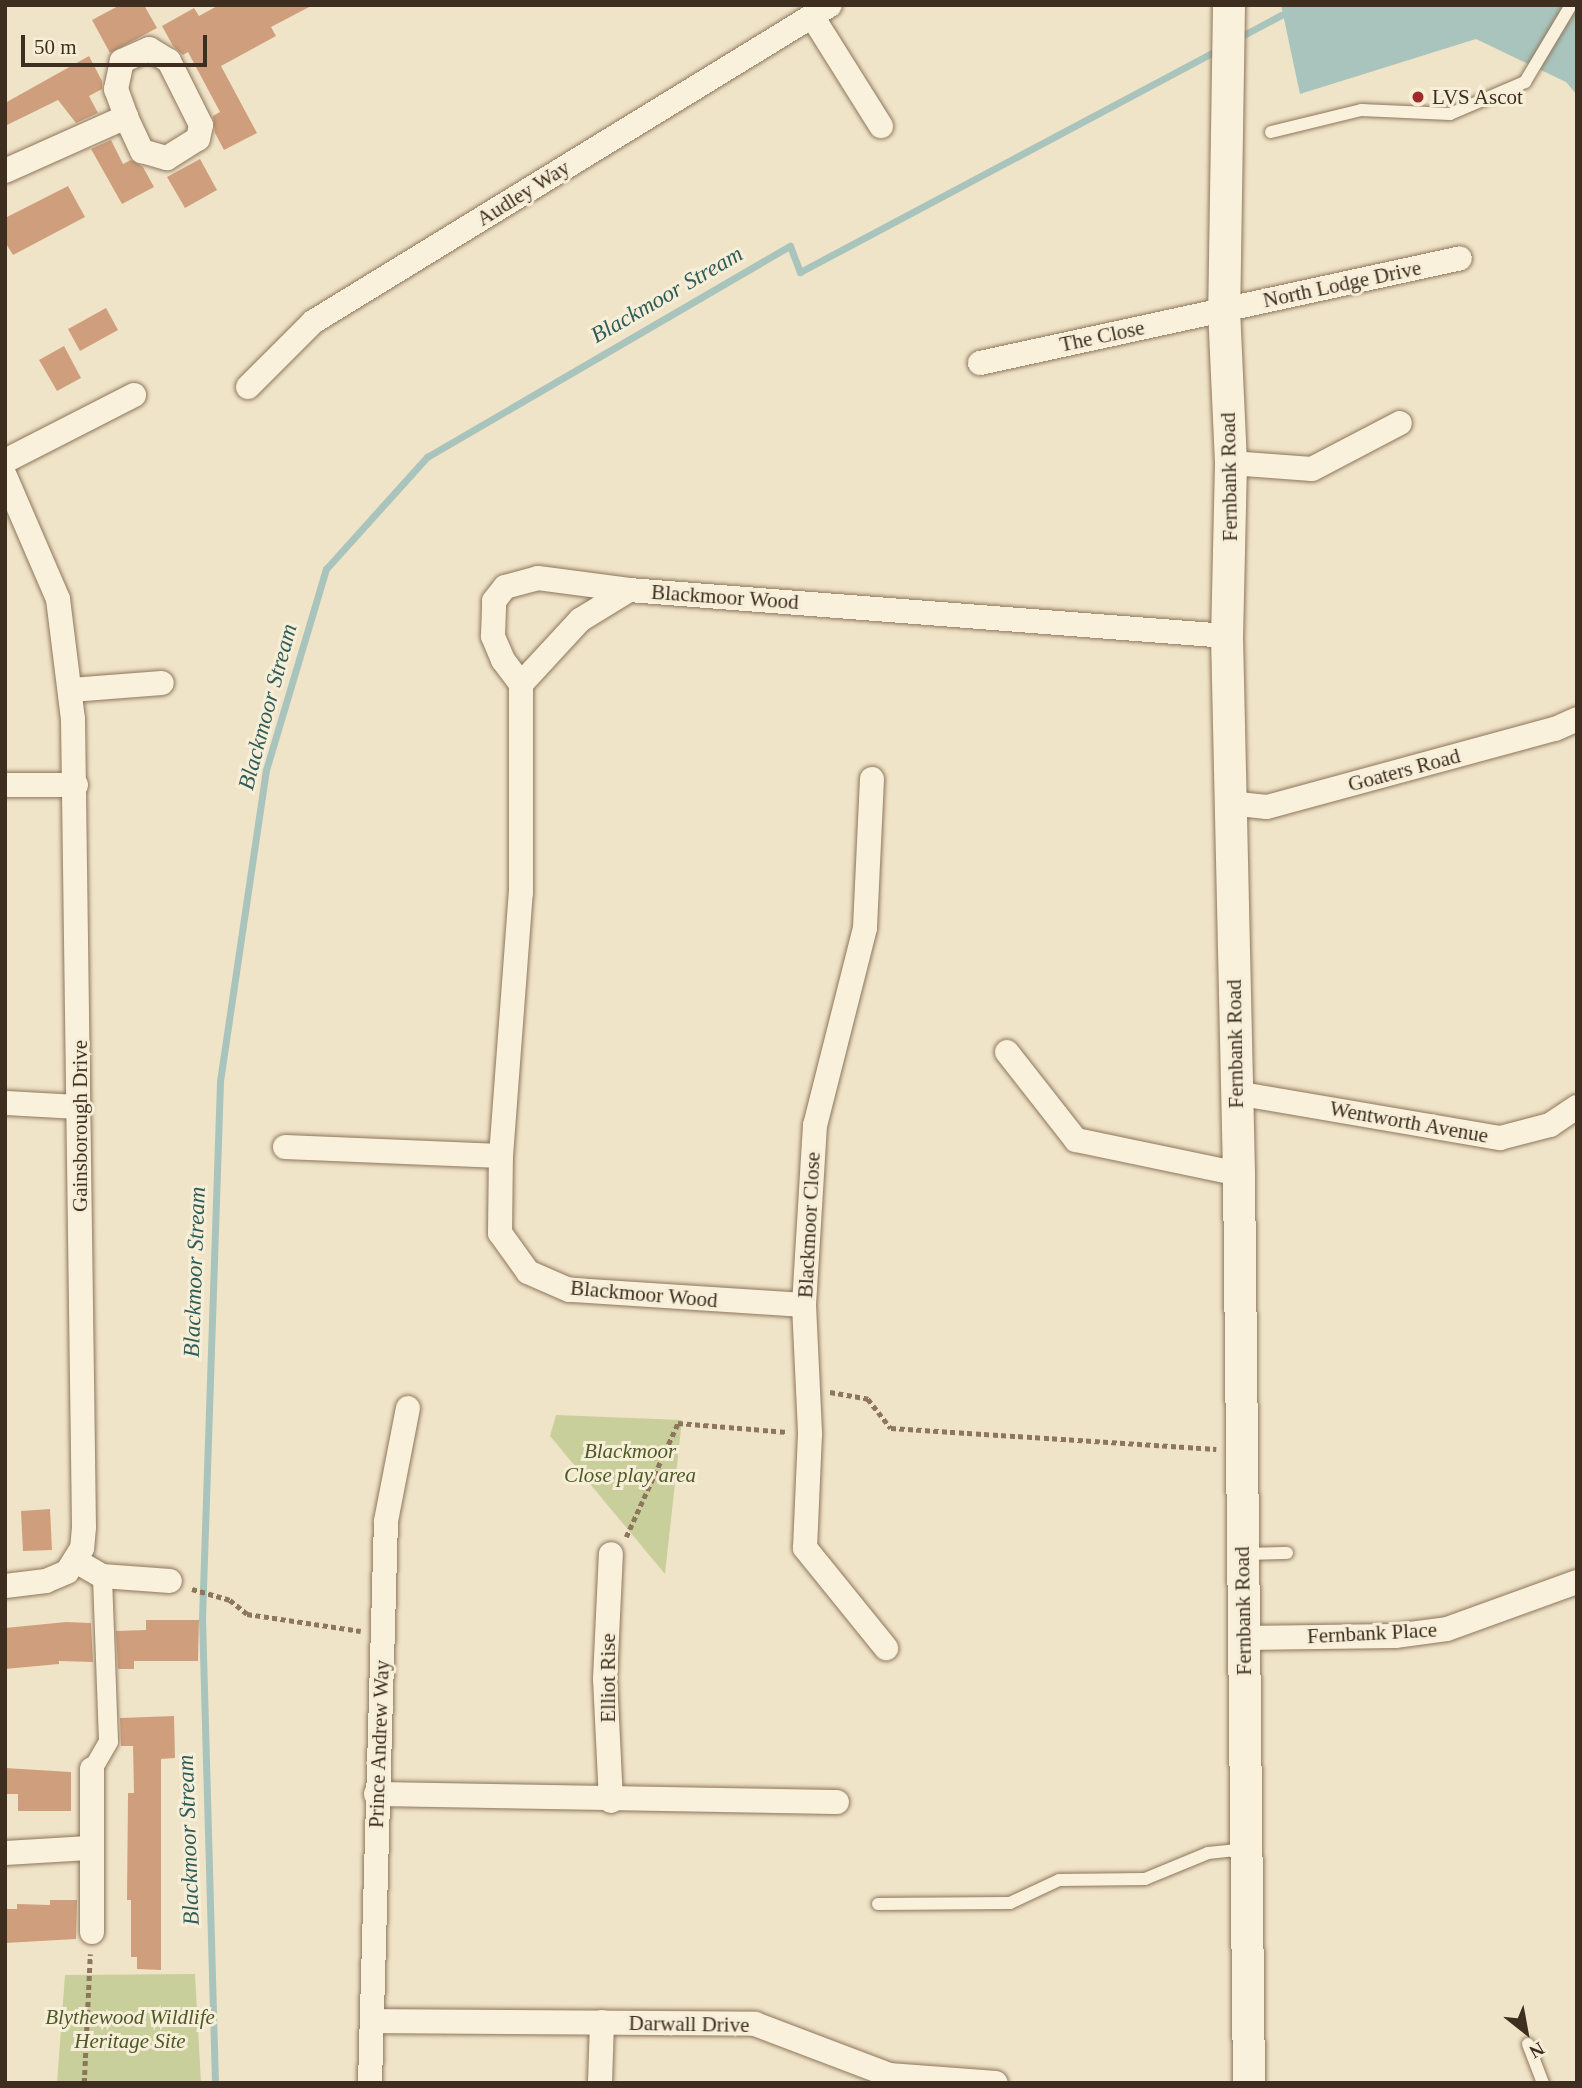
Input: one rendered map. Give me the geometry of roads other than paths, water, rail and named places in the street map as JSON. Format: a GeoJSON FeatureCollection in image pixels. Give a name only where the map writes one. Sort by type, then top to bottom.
{"type":"FeatureCollection","features":[{"type":"Feature","properties":{"kind":"street","name":"Fernbank Road"},"geometry":{"type":"LineString","coordinates":[[1229,5],[1224,309],[1231,463],[1227,636],[1239,1174],[1248,2083]]}},
{"type":"Feature","properties":{"kind":"street","name":"Audley Way"},"geometry":{"type":"LineString","coordinates":[[248,387],[313,322],[821,11],[881,126]]}},
{"type":"Feature","properties":{"kind":"street"},"geometry":{"type":"LineString","coordinates":[[5,171],[126,117]]}},
{"type":"Feature","properties":{"kind":"street","name":"North Lodge Drive"},"geometry":{"type":"LineString","coordinates":[[1224,309],[1460,258]]}},
{"type":"Feature","properties":{"kind":"street","name":"The Close"},"geometry":{"type":"LineString","coordinates":[[980,363],[1224,309]]}},
{"type":"Feature","properties":{"kind":"street"},"geometry":{"type":"LineString","coordinates":[[5,461],[134,395]]}},
{"type":"Feature","properties":{"kind":"street"},"geometry":{"type":"LineString","coordinates":[[1231,463],[1312,469],[1400,423]]}},
{"type":"Feature","properties":{"kind":"street","name":"Gainsborough Drive"},"geometry":{"type":"LineString","coordinates":[[5,476],[58,599],[71,690],[76,785],[84,1527],[76,1561]]}},
{"type":"Feature","properties":{"kind":"street"},"geometry":{"type":"LineString","coordinates":[[521,684],[493,636],[494,601],[505,587],[538,578],[629,590]]}},
{"type":"Feature","properties":{"kind":"street","name":"Blackmoor Wood"},"geometry":{"type":"LineString","coordinates":[[804,1306],[569,1290],[528,1272],[500,1233],[501,1156],[521,893],[521,684],[580,620],[629,590],[1227,636]]}},
{"type":"Feature","properties":{"kind":"street"},"geometry":{"type":"LineString","coordinates":[[71,690],[162,683]]}},
{"type":"Feature","properties":{"kind":"street","name":"Goaters Road"},"geometry":{"type":"LineString","coordinates":[[1229,803],[1266,807],[1555,729],[1577,719]]}},
{"type":"Feature","properties":{"kind":"street","name":"Blackmoor Close"},"geometry":{"type":"LineString","coordinates":[[872,779],[865,928],[815,1125],[804,1306],[810,1434],[805,1548],[886,1648]]}},
{"type":"Feature","properties":{"kind":"street"},"geometry":{"type":"LineString","coordinates":[[5,785],[76,785]]}},
{"type":"Feature","properties":{"kind":"street"},"geometry":{"type":"LineString","coordinates":[[1007,1052],[1076,1140],[1239,1174]]}},
{"type":"Feature","properties":{"kind":"street","name":"Wentworth Avenue"},"geometry":{"type":"LineString","coordinates":[[1236,1093],[1500,1138],[1550,1125],[1577,1107]]}},
{"type":"Feature","properties":{"kind":"street"},"geometry":{"type":"LineString","coordinates":[[5,1103],[79,1107]]}},
{"type":"Feature","properties":{"kind":"street"},"geometry":{"type":"LineString","coordinates":[[285,1147],[501,1156]]}},
{"type":"Feature","properties":{"kind":"street","name":"Prince Andrew Way"},"geometry":{"type":"LineString","coordinates":[[370,2083],[376,1794],[386,1521],[408,1408]]}},
{"type":"Feature","properties":{"kind":"street","name":"Elliot Rise"},"geometry":{"type":"LineString","coordinates":[[611,1554],[606,1679],[611,1801]]}},
{"type":"Feature","properties":{"kind":"street"},"geometry":{"type":"LineString","coordinates":[[5,1586],[46,1581],[67,1572],[76,1561],[102,1576],[170,1581]]}},
{"type":"Feature","properties":{"kind":"street"},"geometry":{"type":"LineString","coordinates":[[92,1932],[89,1848],[92,1769],[108,1741],[102,1576]]}},
{"type":"Feature","properties":{"kind":"street","name":"Fernbank Place"},"geometry":{"type":"LineString","coordinates":[[1243,1638],[1395,1636],[1447,1629],[1577,1582]]}},
{"type":"Feature","properties":{"kind":"street"},"geometry":{"type":"LineString","coordinates":[[376,1794],[611,1801],[837,1802]]}},
{"type":"Feature","properties":{"kind":"street"},"geometry":{"type":"LineString","coordinates":[[5,1853],[89,1848]]}},
{"type":"Feature","properties":{"kind":"street","name":"Darwall Drive"},"geometry":{"type":"LineString","coordinates":[[372,2021],[755,2024],[889,2075],[996,2083]]}},
{"type":"Feature","properties":{"kind":"street"},"geometry":{"type":"LineString","coordinates":[[600,2083],[602,2022]]}},
{"type":"Feature","properties":{"kind":"lane"},"geometry":{"type":"LineString","coordinates":[[1271,132],[1361,110],[1450,114],[1525,82],[1571,5]]}},
{"type":"Feature","properties":{"kind":"lane"},"geometry":{"type":"LineString","coordinates":[[1242,1554],[1287,1553]]}},
{"type":"Feature","properties":{"kind":"lane"},"geometry":{"type":"LineString","coordinates":[[878,1904],[1010,1903],[1059,1880],[1145,1879],[1208,1853],[1246,1849]]}},
{"type":"Feature","properties":{"kind":"lane"},"geometry":{"type":"LineString","coordinates":[[1528,2044],[1543,2083]]}},
{"type":"Feature","properties":{"kind":"water"},"geometry":{"type":"Polygon","coordinates":[[[1281,5],[1577,5],[1577,95],[1566,82],[1476,39],[1300,94],[1281,5]]]}},
{"type":"Feature","properties":{"kind":"waterway","name":"Blackmoor Stream"},"geometry":{"type":"LineString","coordinates":[[1238,38],[1281,15]]}},
{"type":"Feature","properties":{"kind":"waterway","name":"Blackmoor Stream"},"geometry":{"type":"LineString","coordinates":[[215,2083],[202,1619],[220,1081],[266,770],[326,569],[427,457],[790,246],[800,272],[1219,49]]}},
{"type":"Feature","properties":{"kind":"place","name":"LVS Ascot"},"geometry":{"type":"Point","coordinates":[1418,97]}},
{"type":"Feature","properties":{"kind":"park label","name":"Blackmoor Close play area"},"geometry":{"type":"Point","coordinates":[630,1463]}},
{"type":"Feature","properties":{"kind":"park label","name":"Blythewood Wildlife Heritage Site"},"geometry":{"type":"Point","coordinates":[130,2029]}}]}
